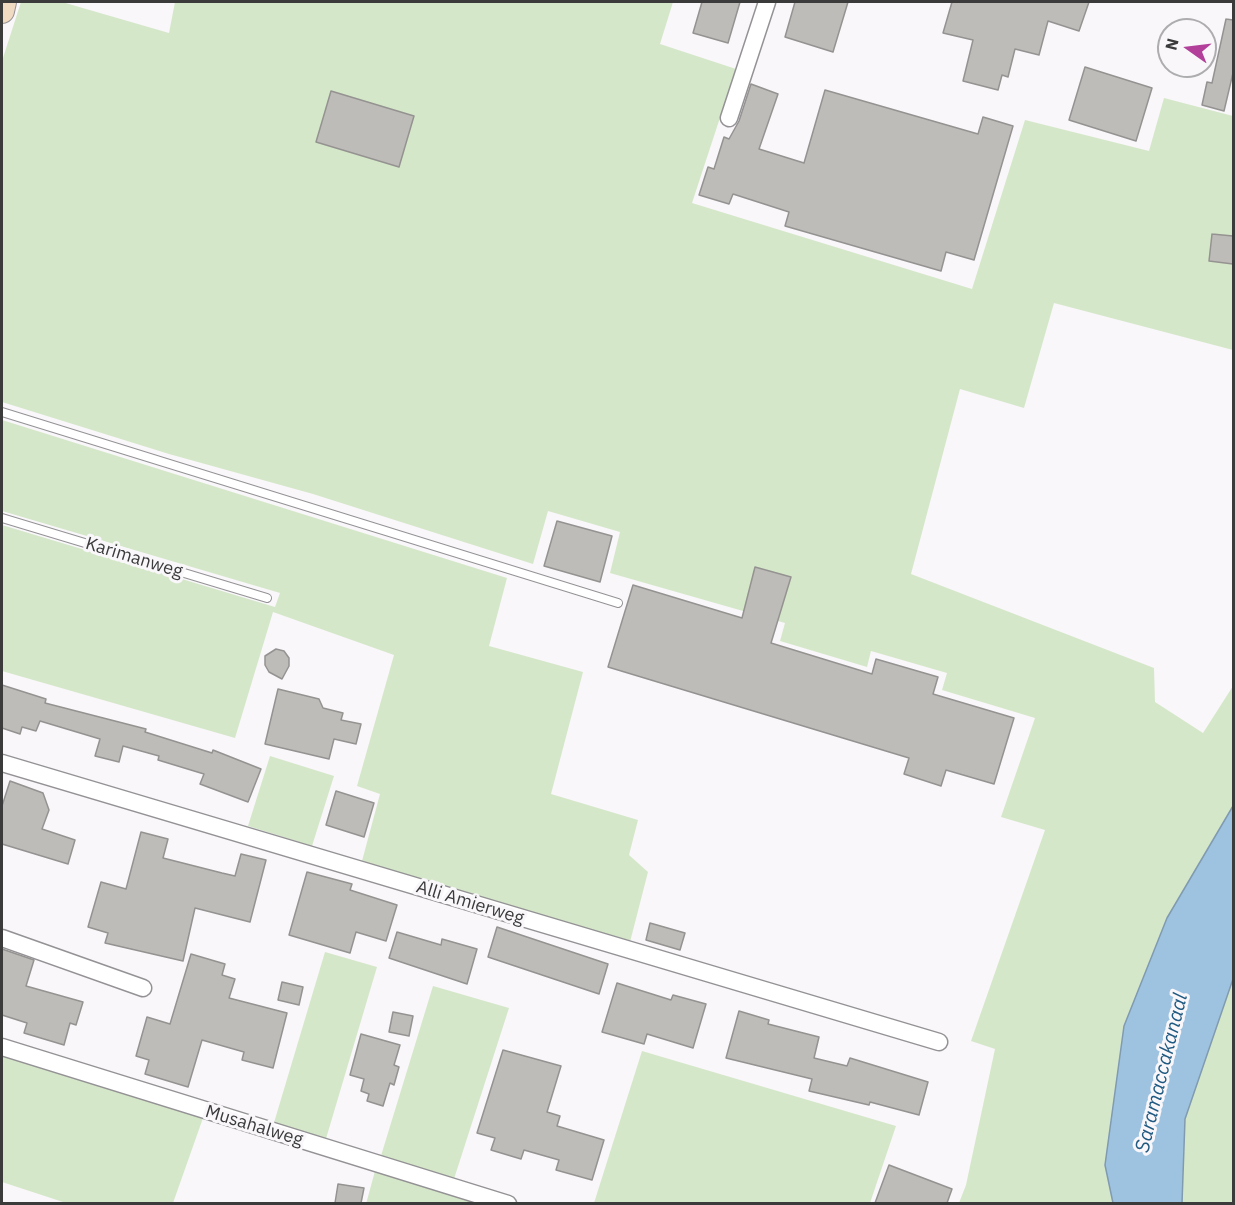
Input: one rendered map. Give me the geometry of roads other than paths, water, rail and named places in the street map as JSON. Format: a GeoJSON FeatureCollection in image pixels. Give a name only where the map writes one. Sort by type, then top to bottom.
{"type":"FeatureCollection","features":[{"type":"Feature","properties":{"kind":"main road"},"geometry":{"type":"LineString","coordinates":[[2,11],[4,2]]}},
{"type":"Feature","properties":{"kind":"street"},"geometry":{"type":"LineString","coordinates":[[729,118],[768,2]]}},
{"type":"Feature","properties":{"kind":"street","name":"Alli Amierweg"},"geometry":{"type":"LineString","coordinates":[[2,763],[939,1042]]}},
{"type":"Feature","properties":{"kind":"street"},"geometry":{"type":"LineString","coordinates":[[2,938],[67,959],[143,988]]}},
{"type":"Feature","properties":{"kind":"street","name":"Musahalweg"},"geometry":{"type":"LineString","coordinates":[[2,1047],[508,1203]]}},
{"type":"Feature","properties":{"kind":"lane"},"geometry":{"type":"LineString","coordinates":[[2,412],[618,603]]}},
{"type":"Feature","properties":{"kind":"lane","name":"Karimanweg"},"geometry":{"type":"LineString","coordinates":[[2,518],[267,598]]}},
{"type":"Feature","properties":{"kind":"water","name":"Saramaccakanaal"},"geometry":{"type":"Polygon","coordinates":[[[1233,806],[1233,979],[1185,1119],[1182,1203],[1113,1203],[1105,1165],[1124,1026],[1167,918],[1233,806]]]}}]}
